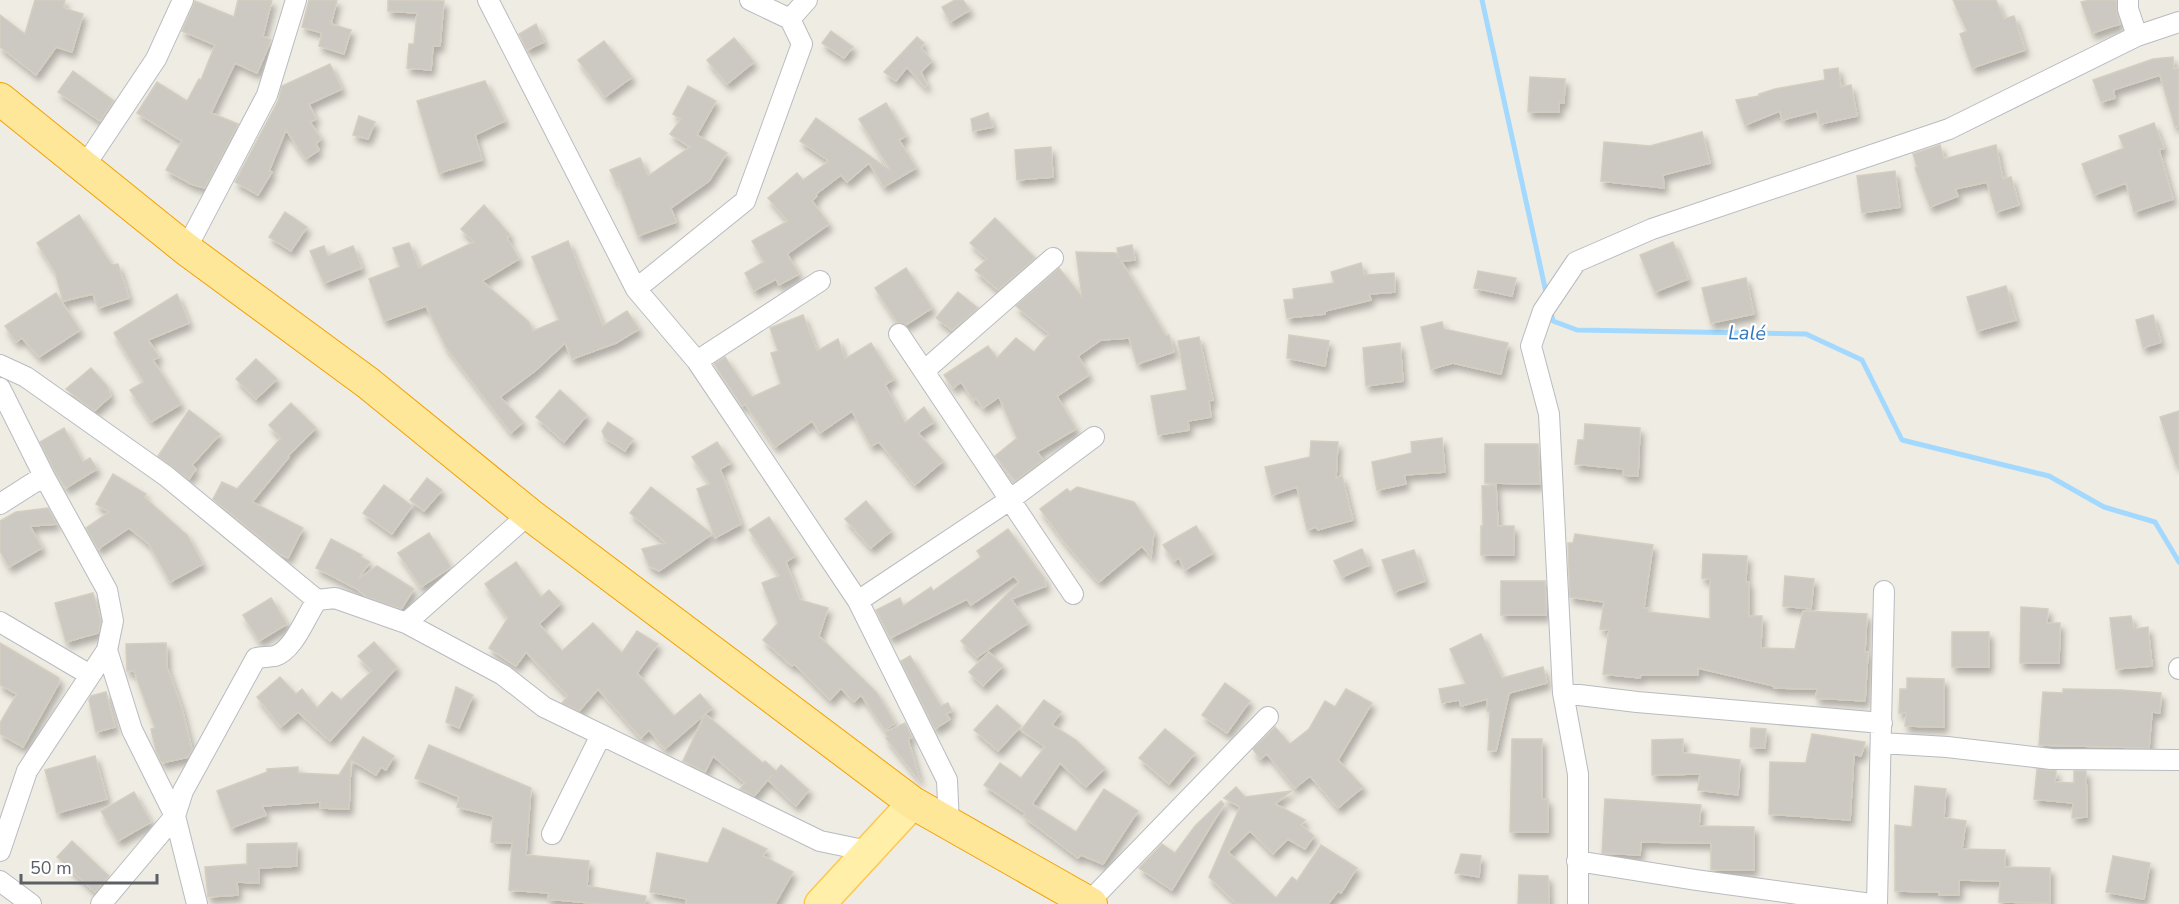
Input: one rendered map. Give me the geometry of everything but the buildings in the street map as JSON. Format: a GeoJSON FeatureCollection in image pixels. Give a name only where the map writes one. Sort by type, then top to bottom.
{"type":"FeatureCollection","features":[{"type":"Feature","properties":{"kind":"highway"},"geometry":{"type":"LineString","coordinates":[[0,99],[186,249],[368,382],[529,514],[914,803],[1089,903]]}},
{"type":"Feature","properties":{"kind":"main road"},"geometry":{"type":"LineString","coordinates":[[820,904],[914,803]]}},
{"type":"Feature","properties":{"kind":"street"},"geometry":{"type":"LineString","coordinates":[[84,167],[156,59],[183,0]]}},
{"type":"Feature","properties":{"kind":"street"},"geometry":{"type":"LineString","coordinates":[[186,249],[267,95],[296,0]]}},
{"type":"Feature","properties":{"kind":"street"},"geometry":{"type":"LineString","coordinates":[[488,0],[636,289],[697,361],[858,602],[947,780],[949,825]]}},
{"type":"Feature","properties":{"kind":"street"},"geometry":{"type":"LineString","coordinates":[[636,289],[745,201],[802,44],[790,19],[750,0]]}},
{"type":"Feature","properties":{"kind":"street"},"geometry":{"type":"LineString","coordinates":[[790,19],[807,0]]}},
{"type":"Feature","properties":{"kind":"street"},"geometry":{"type":"LineString","coordinates":[[2128,0],[2128,9],[2137,36]]}},
{"type":"Feature","properties":{"kind":"street"},"geometry":{"type":"LineString","coordinates":[[1578,904],[1578,774],[1563,693],[1549,414],[1531,345],[1549,303],[1576,262],[1652,230],[1949,129],[2137,36],[2179,22]]}},
{"type":"Feature","properties":{"kind":"street"},"geometry":{"type":"LineString","coordinates":[[924,371],[1053,258]]}},
{"type":"Feature","properties":{"kind":"street"},"geometry":{"type":"LineString","coordinates":[[697,361],[820,281]]}},
{"type":"Feature","properties":{"kind":"street"},"geometry":{"type":"LineString","coordinates":[[899,334],[1073,594]]}},
{"type":"Feature","properties":{"kind":"street"},"geometry":{"type":"LineString","coordinates":[[0,365],[26,377],[166,476],[317,600],[335,598],[406,622],[503,675],[544,707],[820,841],[868,851]]}},
{"type":"Feature","properties":{"kind":"street"},"geometry":{"type":"LineString","coordinates":[[0,388],[44,476],[107,590],[113,621],[107,650],[27,771],[0,850]]}},
{"type":"Feature","properties":{"kind":"street"},"geometry":{"type":"LineString","coordinates":[[858,602],[1011,499],[1094,437]]}},
{"type":"Feature","properties":{"kind":"street"},"geometry":{"type":"LineString","coordinates":[[0,504],[44,476]]}},
{"type":"Feature","properties":{"kind":"street"},"geometry":{"type":"LineString","coordinates":[[406,622],[529,514]]}},
{"type":"Feature","properties":{"kind":"street"},"geometry":{"type":"LineString","coordinates":[[1877,904],[1884,591]]}},
{"type":"Feature","properties":{"kind":"street"},"geometry":{"type":"LineString","coordinates":[[101,904],[175,816],[183,791],[256,658],[278,655],[292,642],[299,635],[307,615],[317,600]]}},
{"type":"Feature","properties":{"kind":"street"},"geometry":{"type":"LineString","coordinates":[[0,622],[90,675]]}},
{"type":"Feature","properties":{"kind":"street"},"geometry":{"type":"LineString","coordinates":[[107,650],[132,730],[175,816],[197,904]]}},
{"type":"Feature","properties":{"kind":"street"},"geometry":{"type":"LineString","coordinates":[[1563,693],[1882,733],[1947,747],[2051,759],[2179,760]]}},
{"type":"Feature","properties":{"kind":"street"},"geometry":{"type":"LineString","coordinates":[[1089,903],[1268,717]]}},
{"type":"Feature","properties":{"kind":"street"},"geometry":{"type":"LineString","coordinates":[[552,834],[601,735]]}},
{"type":"Feature","properties":{"kind":"street"},"geometry":{"type":"LineString","coordinates":[[1577,861],[1872,904]]}},
{"type":"Feature","properties":{"kind":"street"},"geometry":{"type":"LineString","coordinates":[[0,881],[31,904]]}},
{"type":"Feature","properties":{"kind":"waterway","name":"Lalé"},"geometry":{"type":"LineString","coordinates":[[1482,0],[1547,297]]}},
{"type":"Feature","properties":{"kind":"waterway","name":"Lalé"},"geometry":{"type":"LineString","coordinates":[[1551,312],[1553,321],[1577,330],[1806,334],[1862,360],[1902,440],[2049,476],[2104,507],[2155,522],[2179,562]]}}]}
